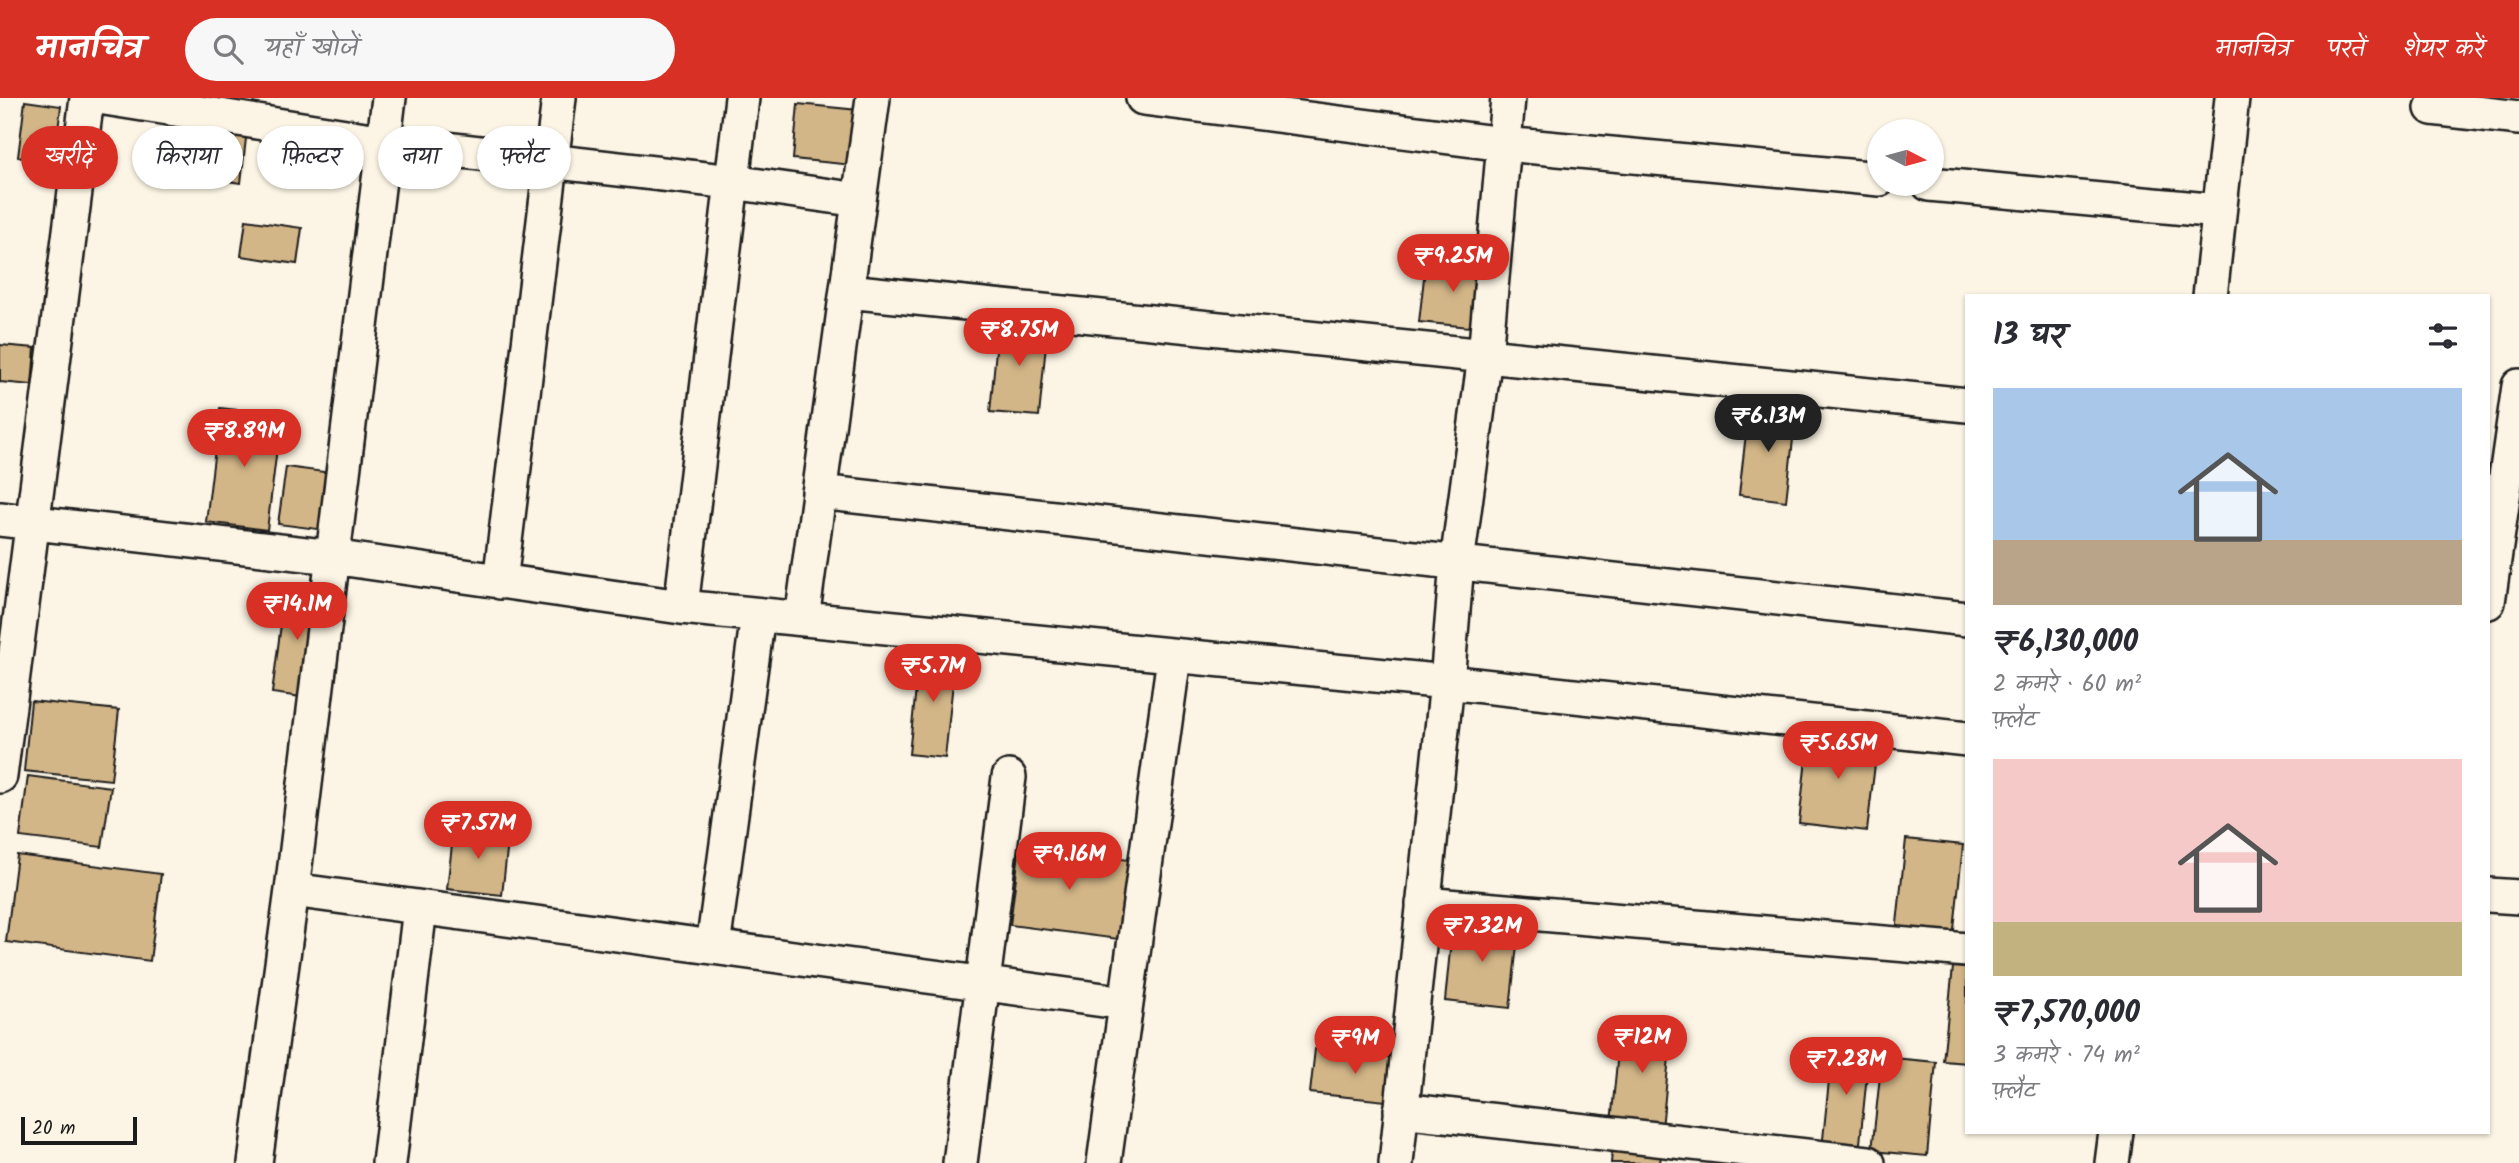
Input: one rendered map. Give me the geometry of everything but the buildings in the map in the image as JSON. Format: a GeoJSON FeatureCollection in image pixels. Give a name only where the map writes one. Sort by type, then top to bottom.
{"type":"FeatureCollection","features":[{"type":"Feature","properties":{"kind":"street"},"geometry":{"type":"LineString","coordinates":[[0,776],[16,521],[86,98]]}},
{"type":"Feature","properties":{"kind":"street"},"geometry":{"type":"LineString","coordinates":[[105,98],[234,108],[378,141]]}},
{"type":"Feature","properties":{"kind":"street"},"geometry":{"type":"LineString","coordinates":[[386,126],[389,98]]}},
{"type":"Feature","properties":{"kind":"street"},"geometry":{"type":"LineString","coordinates":[[556,126],[559,98]]}},
{"type":"Feature","properties":{"kind":"street"},"geometry":{"type":"LineString","coordinates":[[681,607],[742,98]]}},
{"type":"Feature","properties":{"kind":"street"},"geometry":{"type":"LineString","coordinates":[[802,619],[873,98]]}},
{"type":"Feature","properties":{"kind":"street"},"geometry":{"type":"LineString","coordinates":[[1143,98],[1504,144],[1867,178]]}},
{"type":"Feature","properties":{"kind":"street"},"geometry":{"type":"LineString","coordinates":[[1396,1163],[1457,563],[1485,356],[1508,98]]}},
{"type":"Feature","properties":{"kind":"street"},"geometry":{"type":"LineString","coordinates":[[2210,294],[2232,98]]}},
{"type":"Feature","properties":{"kind":"street"},"geometry":{"type":"LineString","coordinates":[[2432,108],[2519,118]]}},
{"type":"Feature","properties":{"kind":"street"},"geometry":{"type":"LineString","coordinates":[[571,164],[732,182],[859,200]]}},
{"type":"Feature","properties":{"kind":"street"},"geometry":{"type":"LineString","coordinates":[[1944,185],[2219,211]]}},
{"type":"Feature","properties":{"kind":"street"},"geometry":{"type":"LineString","coordinates":[[255,1163],[292,890],[378,189]]}},
{"type":"Feature","properties":{"kind":"street"},"geometry":{"type":"LineString","coordinates":[[500,582],[549,189]]}},
{"type":"Feature","properties":{"kind":"street"},"geometry":{"type":"LineString","coordinates":[[847,291],[1965,405]]}},
{"type":"Feature","properties":{"kind":"street"},"geometry":{"type":"LineString","coordinates":[[2490,588],[2519,386]]}},
{"type":"Feature","properties":{"kind":"street"},"geometry":{"type":"LineString","coordinates":[[820,492],[1965,619]]}},
{"type":"Feature","properties":{"kind":"street"},"geometry":{"type":"LineString","coordinates":[[16,521],[332,557],[681,607],[1447,682],[1965,739]]}},
{"type":"Feature","properties":{"kind":"street"},"geometry":{"type":"LineString","coordinates":[[713,947],[758,615]]}},
{"type":"Feature","properties":{"kind":"street"},"geometry":{"type":"LineString","coordinates":[[1104,1163],[1174,657]]}},
{"type":"Feature","properties":{"kind":"street"},"geometry":{"type":"LineString","coordinates":[[960,1163],[1009,777]]}},
{"type":"Feature","properties":{"kind":"street"},"geometry":{"type":"LineString","coordinates":[[292,890],[1126,1003]]}},
{"type":"Feature","properties":{"kind":"street"},"geometry":{"type":"LineString","coordinates":[[2490,895],[2519,897]]}},
{"type":"Feature","properties":{"kind":"street"},"geometry":{"type":"LineString","coordinates":[[1423,904],[1965,950]]}},
{"type":"Feature","properties":{"kind":"street"},"geometry":{"type":"LineString","coordinates":[[389,1163],[420,908]]}},
{"type":"Feature","properties":{"kind":"street"},"geometry":{"type":"LineString","coordinates":[[1401,1110],[1868,1163]]}},
{"type":"Feature","properties":{"kind":"street"},"geometry":{"type":"LineString","coordinates":[[2112,1163],[2116,1134]]}}]}
